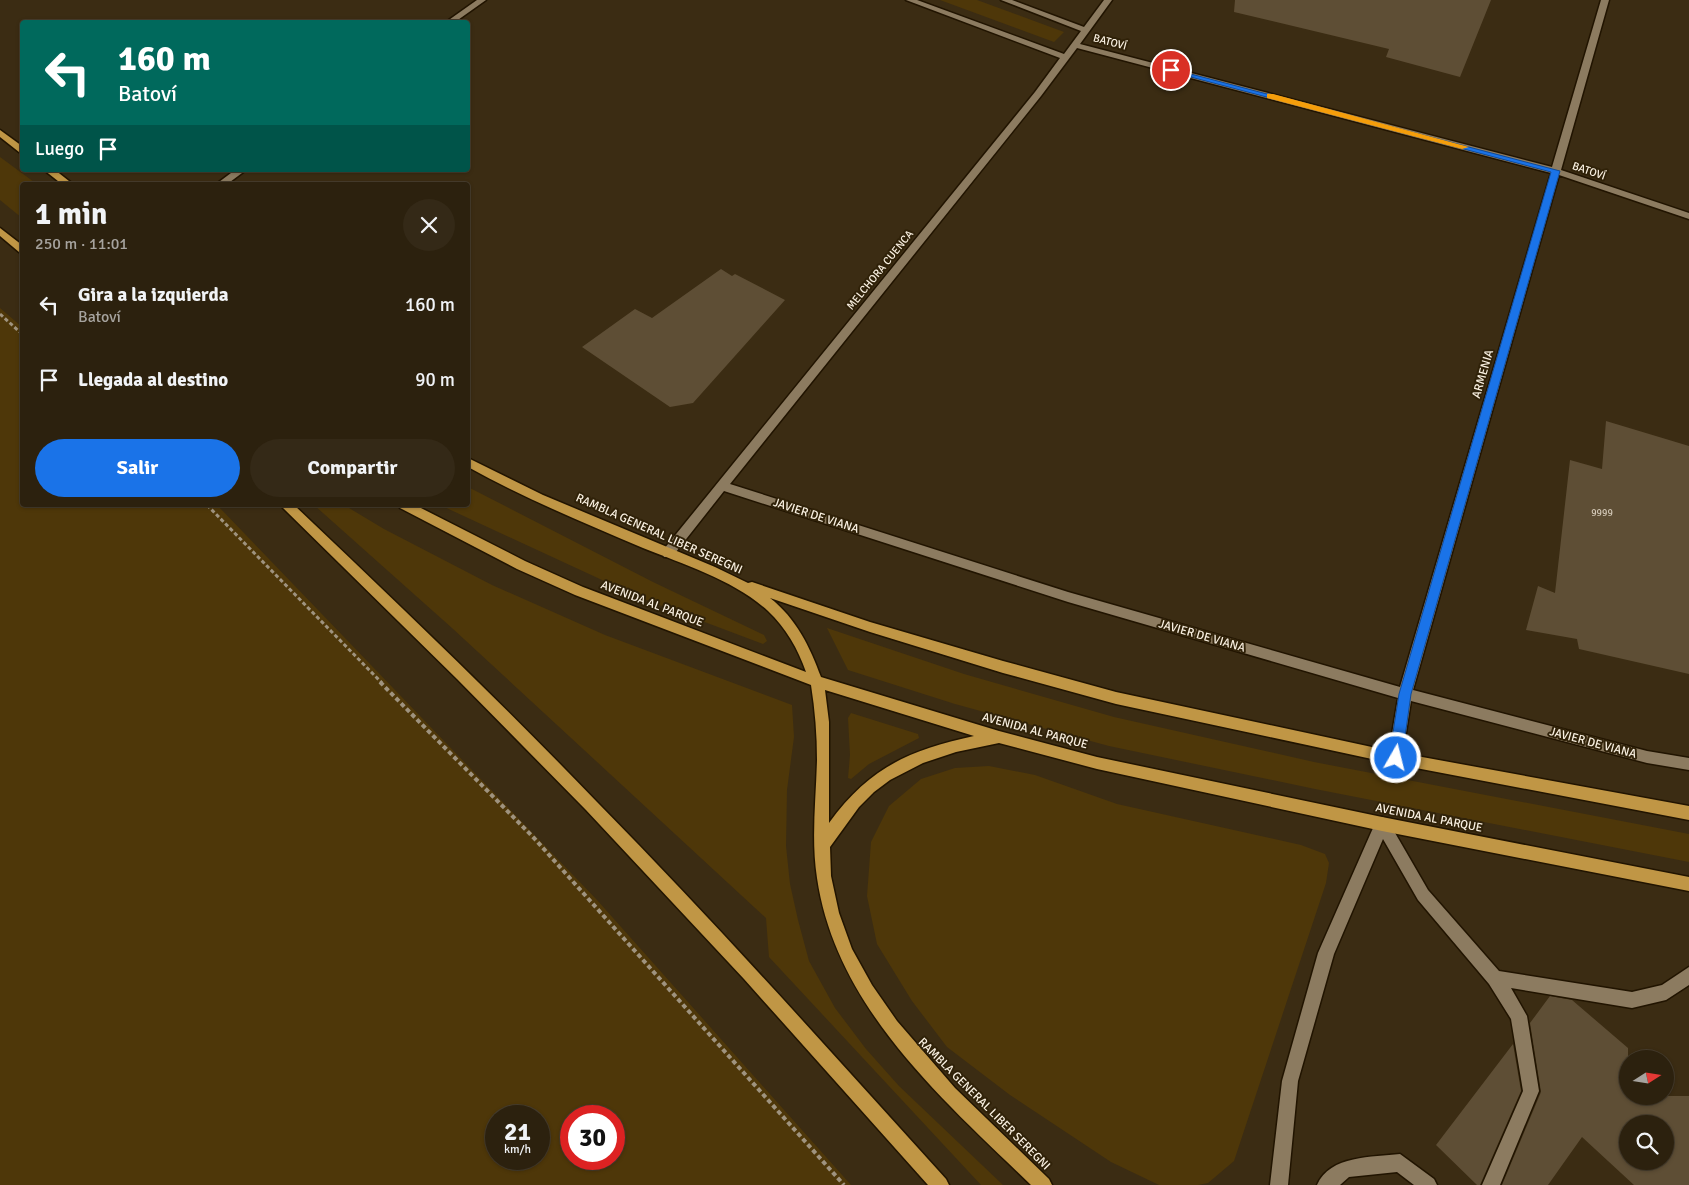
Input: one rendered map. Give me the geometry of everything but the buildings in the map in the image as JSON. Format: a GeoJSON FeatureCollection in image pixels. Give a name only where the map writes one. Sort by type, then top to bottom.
{"type":"FeatureCollection","features":[{"type":"Feature","properties":{"kind":"main road"},"geometry":{"type":"LineString","coordinates":[[0,133],[20,148]]}},
{"type":"Feature","properties":{"kind":"main road"},"geometry":{"type":"LineString","coordinates":[[52,172],[65,182]]}},
{"type":"Feature","properties":{"kind":"main road"},"geometry":{"type":"LineString","coordinates":[[0,231],[20,248]]}},
{"type":"Feature","properties":{"kind":"main road","name":"RAMBLA GENERAL LIBER SEREGNI"},"geometry":{"type":"LineString","coordinates":[[470,463],[557,506],[731,580],[760,597],[783,618],[799,639],[818,682],[824,714],[822,876],[831,913],[844,950],[860,982],[881,1014],[904,1043],[965,1109],[1044,1185]]}},
{"type":"Feature","properties":{"kind":"main road"},"geometry":{"type":"LineString","coordinates":[[288,507],[401,614],[631,848],[806,1035],[940,1185]]}},
{"type":"Feature","properties":{"kind":"main road","name":"AVENIDA AL PARQUE"},"geometry":{"type":"LineString","coordinates":[[408,507],[521,565],[579,592],[818,682],[999,738],[1097,763],[1382,824],[1689,884]]}},
{"type":"Feature","properties":{"kind":"main road"},"geometry":{"type":"LineString","coordinates":[[731,580],[889,633],[1002,667],[1106,695],[1255,729],[1396,758],[1689,813]]}},
{"type":"Feature","properties":{"kind":"main road"},"geometry":{"type":"LineString","coordinates":[[822,844],[854,802],[878,780],[899,765],[936,750],[999,738]]}},
{"type":"Feature","properties":{"kind":"street"},"geometry":{"type":"LineString","coordinates":[[453,20],[482,0]]}},
{"type":"Feature","properties":{"kind":"street"},"geometry":{"type":"LineString","coordinates":[[910,0],[1065,57]]}},
{"type":"Feature","properties":{"kind":"street","name":"BATOVÍ"},"geometry":{"type":"LineString","coordinates":[[1005,0],[1086,30]]}},
{"type":"Feature","properties":{"kind":"street","name":"MELCHORA CUENCA"},"geometry":{"type":"LineString","coordinates":[[668,553],[1038,94],[1108,0]]}},
{"type":"Feature","properties":{"kind":"street","name":"ARMENIA"},"geometry":{"type":"LineString","coordinates":[[1396,758],[1405,694],[1605,0]]}},
{"type":"Feature","properties":{"kind":"street","name":"BATOVÍ"},"geometry":{"type":"LineString","coordinates":[[1075,45],[1556,171],[1689,216]]}},
{"type":"Feature","properties":{"kind":"street"},"geometry":{"type":"LineString","coordinates":[[224,182],[238,172]]}},
{"type":"Feature","properties":{"kind":"street","name":"JAVIER DE VIANA"},"geometry":{"type":"LineString","coordinates":[[722,486],[1068,597],[1405,694],[1647,757],[1689,764]]}},
{"type":"Feature","properties":{"kind":"street"},"geometry":{"type":"LineString","coordinates":[[1382,824],[1423,895],[1495,978],[1519,1016],[1532,1090],[1491,1185]]}},
{"type":"Feature","properties":{"kind":"street"},"geometry":{"type":"LineString","coordinates":[[1279,1185],[1292,1072],[1326,953],[1382,824]]}},
{"type":"Feature","properties":{"kind":"street"},"geometry":{"type":"LineString","coordinates":[[1495,978],[1632,1000],[1666,992],[1689,976]]}},
{"type":"Feature","properties":{"kind":"street"},"geometry":{"type":"LineString","coordinates":[[1326,1185],[1346,1169],[1400,1163],[1428,1185]]}},
{"type":"Feature","properties":{"kind":"path"},"geometry":{"type":"LineString","coordinates":[[0,314],[20,332]]}},
{"type":"Feature","properties":{"kind":"path"},"geometry":{"type":"LineString","coordinates":[[209,507],[534,838],[844,1185]]}},
{"type":"Feature","properties":{"kind":"shaded area"},"geometry":{"type":"Polygon","coordinates":[[[940,0],[977,0],[1064,32],[1054,42],[940,0]]]}},
{"type":"Feature","properties":{"kind":"shaded area"},"geometry":{"type":"Polygon","coordinates":[[[0,157],[34,182],[20,182],[20,216],[0,200],[0,157]]]}},
{"type":"Feature","properties":{"kind":"shaded area"},"geometry":{"type":"Polygon","coordinates":[[[0,308],[20,325],[20,507],[219,507],[597,900],[851,1185],[0,1185],[0,308]]]}},
{"type":"Feature","properties":{"kind":"shaded area"},"geometry":{"type":"Polygon","coordinates":[[[470,488],[653,582],[764,635],[767,641],[763,644],[641,598],[444,507],[470,507],[470,488]]]}},
{"type":"Feature","properties":{"kind":"shaded area"},"geometry":{"type":"Polygon","coordinates":[[[316,507],[347,507],[384,529],[492,585],[605,635],[792,705],[794,737],[787,790],[786,846],[790,884],[809,961],[835,1008],[866,1049],[899,1086],[1003,1185],[981,1185],[769,957],[766,918],[452,628],[316,507]]]}},
{"type":"Feature","properties":{"kind":"shaded area"},"geometry":{"type":"Polygon","coordinates":[[[827,628],[964,674],[1114,717],[1314,762],[1689,834],[1689,862],[1315,789],[1109,746],[955,704],[848,670],[827,628]]]}},
{"type":"Feature","properties":{"kind":"shaded area"},"geometry":{"type":"Polygon","coordinates":[[[851,713],[918,734],[919,738],[869,764],[851,779],[848,778],[850,755],[848,718],[851,713]]]}},
{"type":"Feature","properties":{"kind":"shaded area"},"geometry":{"type":"Polygon","coordinates":[[[989,766],[1035,775],[1117,804],[1301,845],[1325,854],[1329,863],[1326,883],[1234,1161],[1208,1183],[1198,1185],[1159,1185],[1111,1162],[1010,1095],[947,1047],[912,1001],[877,944],[867,896],[871,842],[889,806],[921,779],[955,768],[989,766]]]}},
{"type":"Feature","properties":{"kind":"slow traffic"},"geometry":{"type":"LineString","coordinates":[[1270,96],[1465,147]]}},
{"type":"Feature","properties":{"kind":"route"},"geometry":{"type":"LineString","coordinates":[[1171,70],[1556,171],[1405,694],[1396,758]]}}]}
